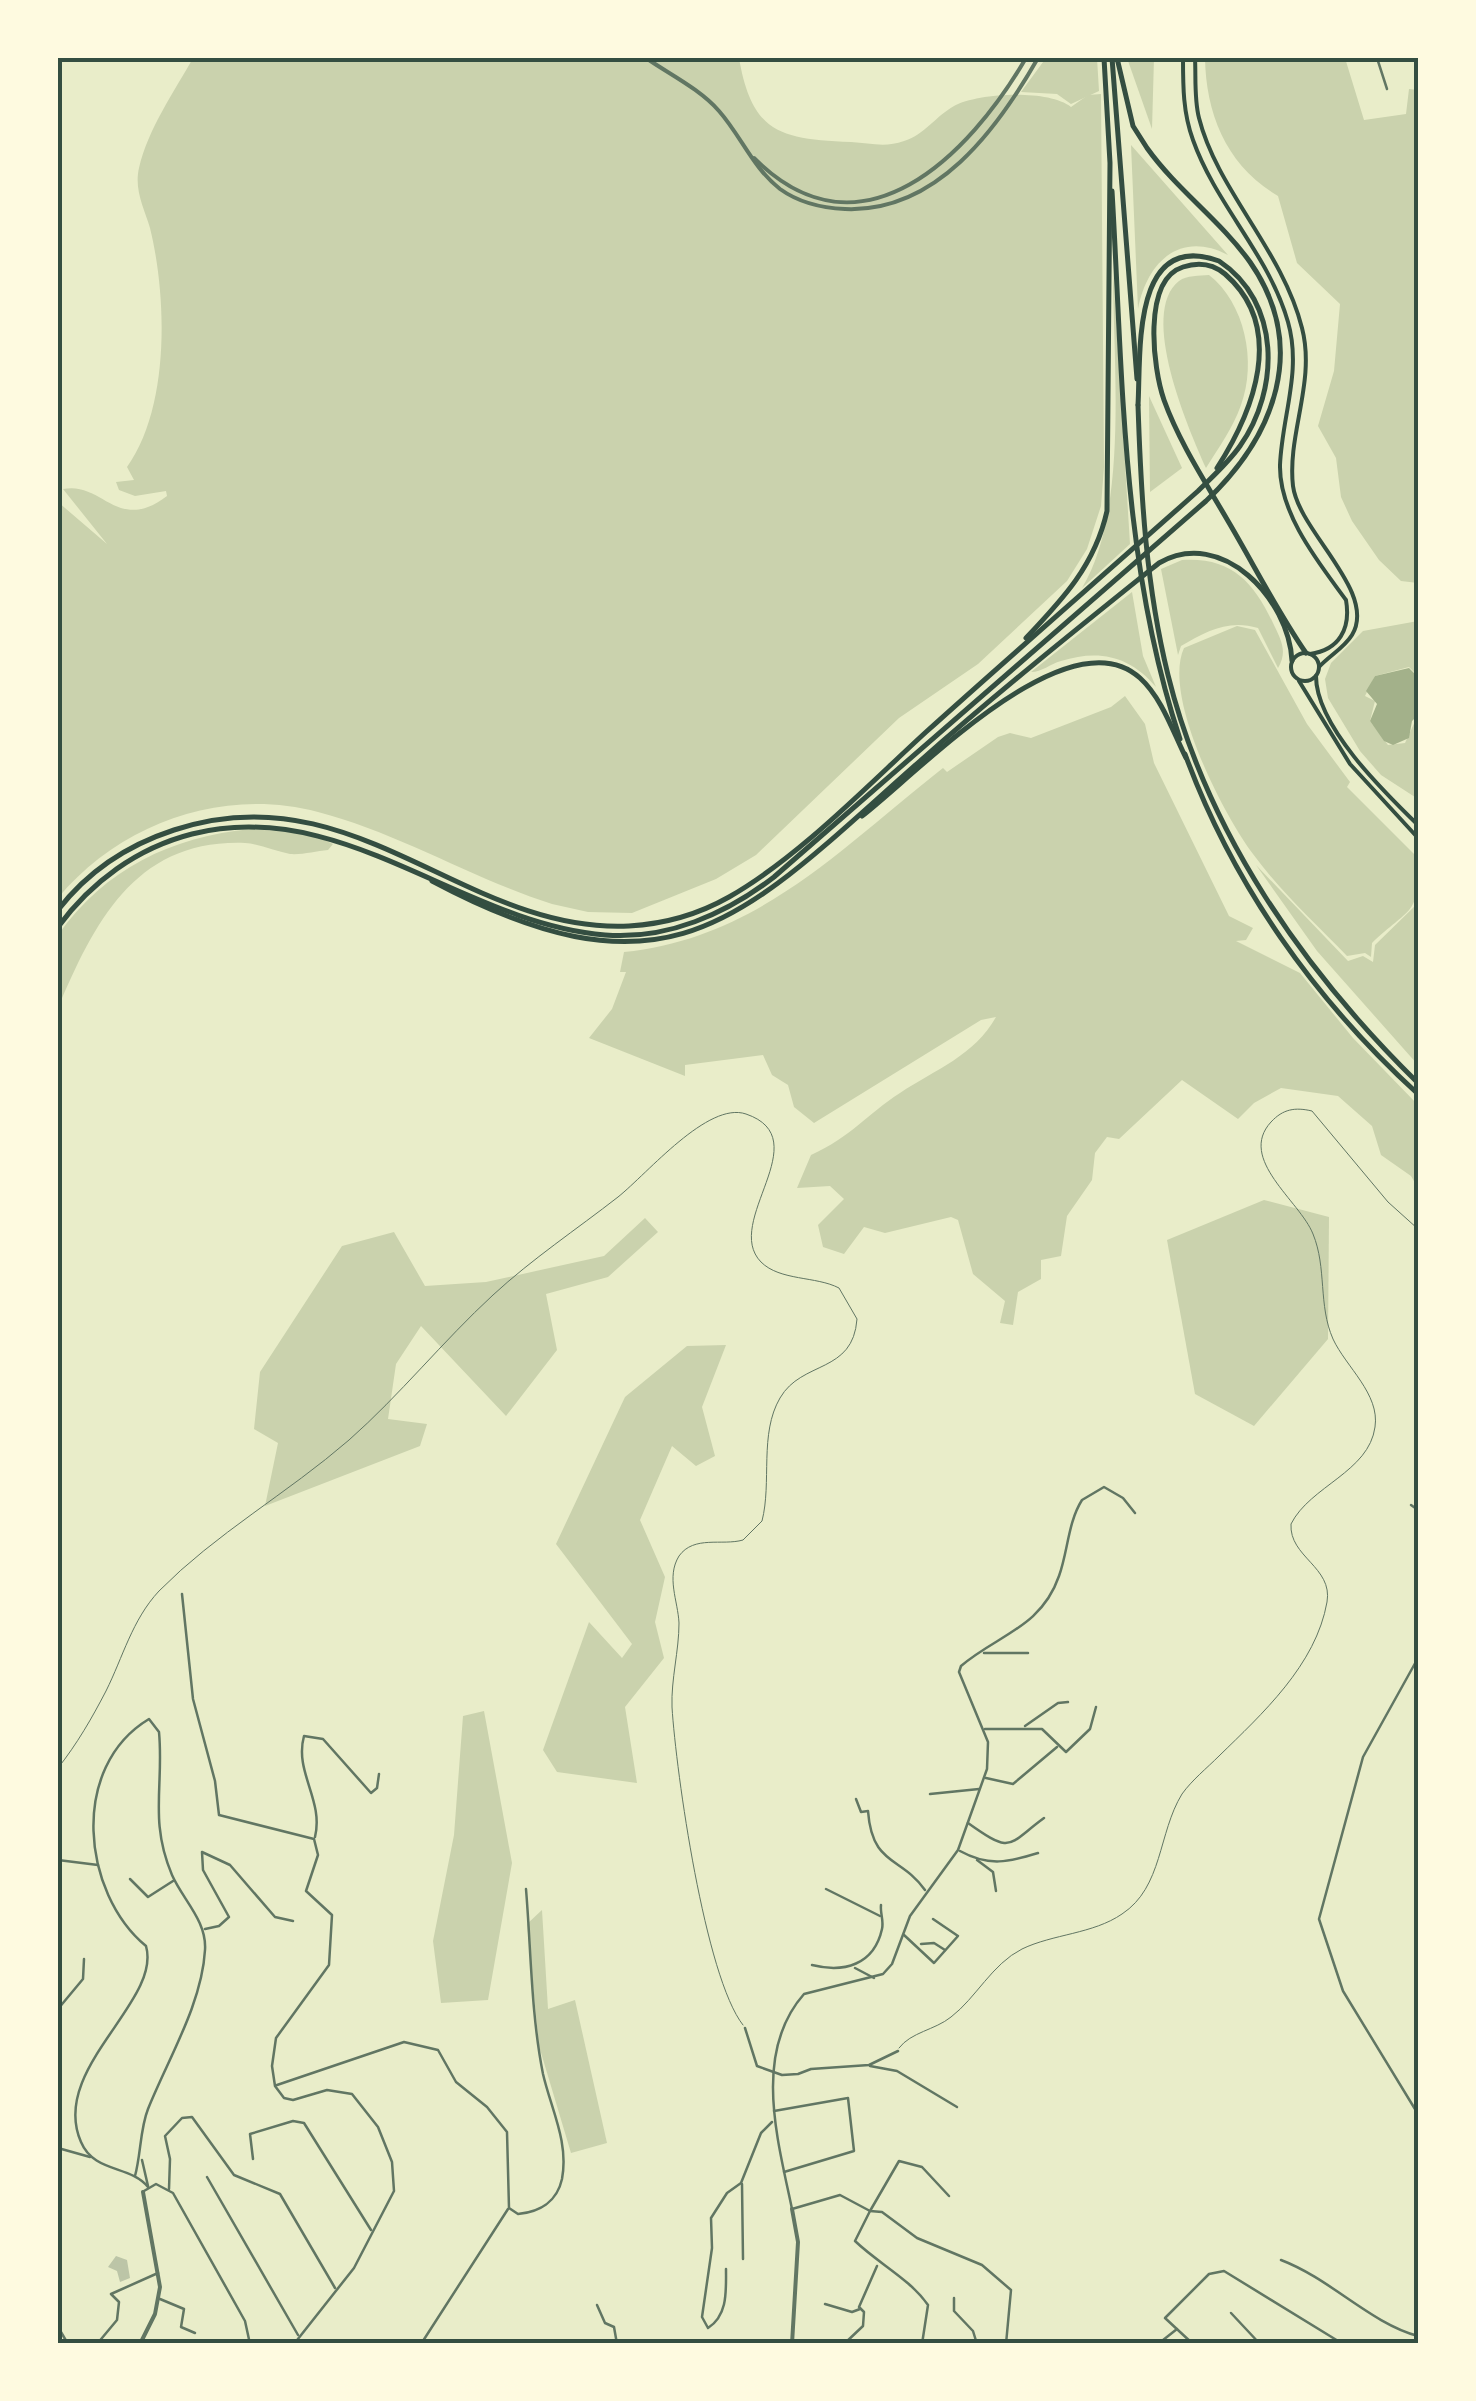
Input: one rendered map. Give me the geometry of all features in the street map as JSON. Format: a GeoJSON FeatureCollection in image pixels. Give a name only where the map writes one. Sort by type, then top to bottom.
{"type":"FeatureCollection","features":[{"type":"Feature","properties":{"kind":"main road"},"geometry":{"type":"LineString","coordinates":[[1104,58],[1131,511],[1152,643],[1186,758]]}},
{"type":"Feature","properties":{"kind":"main road"},"geometry":{"type":"LineString","coordinates":[[1115,58],[1141,506],[1151,584],[1177,703],[1202,772],[1237,848],[1284,928],[1327,984],[1418,1083]]}},
{"type":"Feature","properties":{"kind":"main road"},"geometry":{"type":"LineString","coordinates":[[58,926],[91,889],[133,858],[180,838],[220,828],[296,829],[400,864],[516,914],[579,931],[652,932],[717,913],[746,898],[798,856],[1230,479],[1258,440],[1276,398],[1280,367],[1274,316],[1248,259],[1160,166],[1133,126],[1115,58]]}},
{"type":"Feature","properties":{"kind":"main road"},"geometry":{"type":"LineString","coordinates":[[1183,58],[1185,114],[1194,144],[1270,274],[1289,324],[1292,396],[1282,480],[1302,536],[1346,600],[1348,611],[1341,638],[1323,652],[1308,653],[1292,661]]}},
{"type":"Feature","properties":{"kind":"main road"},"geometry":{"type":"LineString","coordinates":[[1196,58],[1199,120],[1222,172],[1277,264],[1304,331],[1307,365],[1293,484],[1312,532],[1350,586],[1357,611],[1354,633],[1319,667],[1316,676],[1322,702],[1345,742],[1418,825]]}},
{"type":"Feature","properties":{"kind":"main road"},"geometry":{"type":"LineString","coordinates":[[1006,660],[1081,577],[1103,527],[1109,469],[1110,163]]}},
{"type":"Feature","properties":{"kind":"main road"},"geometry":{"type":"LineString","coordinates":[[58,910],[95,871],[130,848],[205,821],[252,816],[300,819],[346,832],[560,919],[612,926],[679,918],[715,904],[762,875],[1006,660],[1210,479],[1247,435],[1263,397],[1268,368],[1260,308],[1243,281],[1219,260],[1180,258],[1164,267],[1152,282],[1145,310],[1138,405]]}},
{"type":"Feature","properties":{"kind":"main road"},"geometry":{"type":"LineString","coordinates":[[1210,479],[1248,416],[1259,346],[1248,302],[1222,272],[1202,264],[1181,267],[1168,276],[1155,322],[1159,386],[1196,465],[1319,667]]}},
{"type":"Feature","properties":{"kind":"main road"},"geometry":{"type":"LineString","coordinates":[[400,864],[536,930],[598,942],[636,942],[685,933],[723,920],[762,898],[989,700],[1170,556],[1202,552],[1240,568],[1264,594],[1289,640],[1290,670],[1350,764],[1418,838]]}},
{"type":"Feature","properties":{"kind":"main road"},"geometry":{"type":"LineString","coordinates":[[820,849],[1023,687],[1078,662],[1116,664],[1141,679],[1160,705],[1236,868],[1269,922],[1333,1006],[1418,1094]]}},
{"type":"Feature","properties":{"kind":"main road"},"geometry":{"type":"LineString","coordinates":[[1298,680],[1316,676]]}},
{"type":"Feature","properties":{"kind":"street"},"geometry":{"type":"LineString","coordinates":[[646,58],[709,101],[769,179],[800,200],[852,209],[892,204],[920,193],[948,174],[1038,58]]}},
{"type":"Feature","properties":{"kind":"street"},"geometry":{"type":"LineString","coordinates":[[744,146],[766,169],[803,191],[837,199],[890,194],[925,179],[952,156],[1026,58]]}},
{"type":"Feature","properties":{"kind":"street"},"geometry":{"type":"LineString","coordinates":[[1377,58],[1387,89]]}},
{"type":"Feature","properties":{"kind":"street"},"geometry":{"type":"LineString","coordinates":[[792,2344],[798,2242],[773,2121],[780,2033],[804,1994],[874,1978],[892,1964],[902,1934],[926,1891],[958,1850],[990,1755],[984,1729],[971,1709],[959,1672],[966,1661],[1021,1628],[1054,1590],[1082,1500],[1104,1487],[1123,1498],[1136,1513]]}},
{"type":"Feature","properties":{"kind":"street"},"geometry":{"type":"LineString","coordinates":[[1411,1505],[1418,1510]]}},
{"type":"Feature","properties":{"kind":"street"},"geometry":{"type":"LineString","coordinates":[[182,1594],[192,1699],[215,1781],[218,1815],[314,1838]]}},
{"type":"Feature","properties":{"kind":"street"},"geometry":{"type":"LineString","coordinates":[[983,1652],[994,1656],[1028,1653]]}},
{"type":"Feature","properties":{"kind":"street"},"geometry":{"type":"LineString","coordinates":[[1418,1658],[1363,1757],[1318,1919],[1343,1991],[1418,2114]]}},
{"type":"Feature","properties":{"kind":"street"},"geometry":{"type":"LineString","coordinates":[[1024,1727],[1045,1710],[1068,1702]]}},
{"type":"Feature","properties":{"kind":"street"},"geometry":{"type":"LineString","coordinates":[[984,1729],[1042,1730],[1066,1752],[1090,1729],[1096,1707]]}},
{"type":"Feature","properties":{"kind":"street"},"geometry":{"type":"LineString","coordinates":[[92,2157],[79,2137],[84,2079],[105,2036],[145,1981],[150,1959],[146,1946],[123,1926],[99,1865],[93,1833],[100,1780],[119,1747],[148,1719],[159,1732],[156,1811],[175,1880],[203,1929],[204,1962],[175,2048],[147,2112],[135,2176]]}},
{"type":"Feature","properties":{"kind":"street"},"geometry":{"type":"LineString","coordinates":[[294,2344],[354,2268],[390,2205],[395,2180],[378,2127],[364,2104],[339,2090],[293,2100],[284,2098],[275,2086],[271,2054],[276,2038],[329,1965],[332,1914],[306,1892],[318,1855],[314,1838],[315,1802],[299,1756],[304,1736],[323,1739],[371,1794],[377,1788],[379,1774]]}},
{"type":"Feature","properties":{"kind":"street"},"geometry":{"type":"LineString","coordinates":[[984,1777],[1013,1784],[1057,1747]]}},
{"type":"Feature","properties":{"kind":"street"},"geometry":{"type":"LineString","coordinates":[[930,1794],[980,1789]]}},
{"type":"Feature","properties":{"kind":"street"},"geometry":{"type":"LineString","coordinates":[[856,1799],[861,1812],[868,1811],[882,1855],[889,1863],[916,1874],[926,1891]]}},
{"type":"Feature","properties":{"kind":"street"},"geometry":{"type":"LineString","coordinates":[[967,1822],[1006,1845],[1017,1844],[1044,1818]]}},
{"type":"Feature","properties":{"kind":"street"},"geometry":{"type":"LineString","coordinates":[[958,1850],[993,1872],[996,1890]]}},
{"type":"Feature","properties":{"kind":"street"},"geometry":{"type":"LineString","coordinates":[[203,1929],[219,1926],[229,1917],[203,1870],[202,1852],[230,1865],[275,1917],[293,1921]]}},
{"type":"Feature","properties":{"kind":"street"},"geometry":{"type":"LineString","coordinates":[[976,1860],[1018,1863],[1038,1853]]}},
{"type":"Feature","properties":{"kind":"street"},"geometry":{"type":"LineString","coordinates":[[58,1860],[99,1865]]}},
{"type":"Feature","properties":{"kind":"street"},"geometry":{"type":"LineString","coordinates":[[130,1880],[148,1897],[175,1880]]}},
{"type":"Feature","properties":{"kind":"street"},"geometry":{"type":"LineString","coordinates":[[509,2208],[518,2214],[544,2207],[556,2195],[563,2164],[562,2138],[543,2072],[526,1889]]}},
{"type":"Feature","properties":{"kind":"street"},"geometry":{"type":"LineString","coordinates":[[826,1889],[881,1916]]}},
{"type":"Feature","properties":{"kind":"street"},"geometry":{"type":"LineString","coordinates":[[853,1968],[873,1948],[882,1929],[882,1905]]}},
{"type":"Feature","properties":{"kind":"street"},"geometry":{"type":"LineString","coordinates":[[902,1934],[920,1945],[934,1962],[958,1936],[934,1919]]}},
{"type":"Feature","properties":{"kind":"street"},"geometry":{"type":"LineString","coordinates":[[920,1945],[934,1942],[946,1952]]}},
{"type":"Feature","properties":{"kind":"street"},"geometry":{"type":"LineString","coordinates":[[58,2009],[82,1979],[84,1959]]}},
{"type":"Feature","properties":{"kind":"street"},"geometry":{"type":"LineString","coordinates":[[812,1965],[853,1968],[874,1978]]}},
{"type":"Feature","properties":{"kind":"street"},"geometry":{"type":"LineString","coordinates":[[745,2028],[758,2066],[776,2074],[869,2066],[897,2072],[957,2106]]}},
{"type":"Feature","properties":{"kind":"street"},"geometry":{"type":"LineString","coordinates":[[275,2086],[404,2042],[426,2044],[446,2057],[456,2082],[486,2106],[507,2132],[509,2208],[421,2344]]}},
{"type":"Feature","properties":{"kind":"street"},"geometry":{"type":"LineString","coordinates":[[869,2066],[898,2051]]}},
{"type":"Feature","properties":{"kind":"street"},"geometry":{"type":"LineString","coordinates":[[773,2112],[848,2098],[854,2151],[784,2172]]}},
{"type":"Feature","properties":{"kind":"street"},"geometry":{"type":"LineString","coordinates":[[250,2344],[245,2321],[169,2189],[165,2136],[182,2118],[192,2116],[234,2176],[280,2194],[336,2289]]}},
{"type":"Feature","properties":{"kind":"street"},"geometry":{"type":"LineString","coordinates":[[253,2159],[250,2134],[293,2121],[304,2123],[372,2231]]}},
{"type":"Feature","properties":{"kind":"street"},"geometry":{"type":"LineString","coordinates":[[743,2260],[741,2183],[761,2133],[773,2121]]}},
{"type":"Feature","properties":{"kind":"street"},"geometry":{"type":"LineString","coordinates":[[58,2148],[92,2157],[112,2170],[135,2176],[148,2187]]}},
{"type":"Feature","properties":{"kind":"street"},"geometry":{"type":"LineString","coordinates":[[141,2158],[148,2187]]}},
{"type":"Feature","properties":{"kind":"street"},"geometry":{"type":"LineString","coordinates":[[922,2344],[928,2305],[914,2286],[899,2280],[855,2241],[900,2162],[922,2167],[949,2196]]}},
{"type":"Feature","properties":{"kind":"street"},"geometry":{"type":"LineString","coordinates":[[207,2177],[298,2335]]}},
{"type":"Feature","properties":{"kind":"street"},"geometry":{"type":"LineString","coordinates":[[726,2269],[726,2301],[720,2318],[708,2328],[702,2317],[712,2248],[711,2218],[727,2193],[741,2183]]}},
{"type":"Feature","properties":{"kind":"street"},"geometry":{"type":"LineString","coordinates":[[140,2344],[158,2298],[159,2273],[143,2192],[156,2184],[169,2189]]}},
{"type":"Feature","properties":{"kind":"street"},"geometry":{"type":"LineString","coordinates":[[792,2210],[840,2195],[870,2211],[882,2212],[917,2238],[982,2265],[1011,2290],[1006,2344]]}},
{"type":"Feature","properties":{"kind":"street"},"geometry":{"type":"LineString","coordinates":[[1281,2260],[1337,2287],[1397,2330],[1418,2336]]}},
{"type":"Feature","properties":{"kind":"street"},"geometry":{"type":"LineString","coordinates":[[844,2344],[863,2326],[863,2293],[880,2264]]}},
{"type":"Feature","properties":{"kind":"street"},"geometry":{"type":"LineString","coordinates":[[1193,2344],[1164,2318],[1209,2274],[1224,2271],[1343,2344]]}},
{"type":"Feature","properties":{"kind":"street"},"geometry":{"type":"LineString","coordinates":[[96,2344],[117,2320],[119,2302],[111,2294],[159,2273]]}},
{"type":"Feature","properties":{"kind":"street"},"geometry":{"type":"LineString","coordinates":[[158,2298],[184,2309],[181,2328],[195,2333]]}},
{"type":"Feature","properties":{"kind":"street"},"geometry":{"type":"LineString","coordinates":[[954,2298],[954,2311],[973,2331],[977,2344]]}},
{"type":"Feature","properties":{"kind":"street"},"geometry":{"type":"LineString","coordinates":[[825,2304],[852,2312],[861,2309]]}},
{"type":"Feature","properties":{"kind":"street"},"geometry":{"type":"LineString","coordinates":[[597,2305],[605,2323],[614,2327],[617,2344]]}},
{"type":"Feature","properties":{"kind":"street"},"geometry":{"type":"LineString","coordinates":[[1231,2313],[1260,2344]]}},
{"type":"Feature","properties":{"kind":"street"},"geometry":{"type":"LineString","coordinates":[[58,2327],[68,2344]]}},
{"type":"Feature","properties":{"kind":"street"},"geometry":{"type":"LineString","coordinates":[[1158,2344],[1178,2328]]}},
{"type":"Feature","properties":{"kind":"lane"},"geometry":{"type":"LineString","coordinates":[[898,2051],[905,2040],[954,2015],[996,1970],[1022,1949],[1108,1922],[1138,1901],[1184,1792],[1268,1708],[1292,1678],[1316,1634],[1327,1603],[1324,1578],[1295,1547],[1291,1524],[1307,1501],[1358,1460],[1374,1434],[1376,1421],[1373,1404],[1334,1340],[1324,1312],[1322,1260],[1311,1228],[1266,1166],[1260,1148],[1266,1127],[1281,1112],[1299,1108],[1312,1111],[1388,1202],[1418,1230]]}},
{"type":"Feature","properties":{"kind":"lane"},"geometry":{"type":"LineString","coordinates":[[58,1768],[94,1714],[133,1629],[160,1591],[350,1439],[489,1298],[651,1171],[706,1120],[720,1112],[748,1115],[761,1122],[774,1146],[773,1162],[751,1229],[754,1251],[770,1268],[839,1288],[857,1319],[844,1355],[796,1381],[778,1401],[769,1436],[762,1521],[743,1540],[695,1544],[686,1550],[672,1574],[679,1626],[672,1704],[698,1890],[723,1985],[752,2034]]}},
{"type":"Feature","properties":{"kind":"shaded area"},"geometry":{"type":"Polygon","coordinates":[[[193,58],[739,58],[752,102],[773,127],[805,138],[878,144],[911,138],[954,106],[979,98],[1030,95],[1071,107],[1088,95],[1101,94],[1104,467],[1101,506],[1087,549],[1067,581],[978,664],[899,718],[756,855],[716,879],[632,913],[588,912],[552,904],[348,821],[282,805],[246,804],[210,808],[143,831],[112,849],[58,898],[58,502],[107,544],[63,489],[89,492],[111,504],[135,510],[167,496],[166,491],[135,496],[119,490],[116,482],[134,480],[127,467],[151,414],[161,351],[160,286],[139,191],[139,168],[155,125],[193,58]]]}},
{"type":"Feature","properties":{"kind":"shaded area"},"geometry":{"type":"Polygon","coordinates":[[[1046,58],[1097,58],[1099,91],[1071,104],[1057,94],[1021,92],[1046,58]]]}},
{"type":"Feature","properties":{"kind":"shaded area"},"geometry":{"type":"Polygon","coordinates":[[[1127,58],[1154,58],[1152,129],[1127,58]]]}},
{"type":"Feature","properties":{"kind":"shaded area"},"geometry":{"type":"Polygon","coordinates":[[[1205,58],[1345,58],[1364,120],[1406,114],[1409,89],[1418,90],[1418,583],[1401,581],[1379,560],[1341,497],[1336,458],[1318,426],[1334,371],[1340,304],[1297,263],[1278,196],[1245,170],[1223,137],[1210,99],[1205,58]]]}},
{"type":"Feature","properties":{"kind":"shaded area"},"geometry":{"type":"Polygon","coordinates":[[[1131,145],[1228,255],[1195,246],[1168,255],[1149,277],[1138,309],[1131,145]]]}},
{"type":"Feature","properties":{"kind":"shaded area"},"geometry":{"type":"Polygon","coordinates":[[[1113,271],[1130,544],[1082,588],[1097,556],[1112,478],[1116,391],[1113,271]]]}},
{"type":"Feature","properties":{"kind":"shaded area"},"geometry":{"type":"Polygon","coordinates":[[[1209,275],[1239,317],[1248,370],[1238,413],[1206,468],[1179,401],[1165,344],[1164,318],[1168,297],[1179,281],[1209,275]]]}},
{"type":"Feature","properties":{"kind":"shaded area"},"geometry":{"type":"Polygon","coordinates":[[[1149,396],[1182,468],[1150,492],[1149,396]]]}},
{"type":"Feature","properties":{"kind":"shaded area"},"geometry":{"type":"Polygon","coordinates":[[[1182,560],[1214,563],[1248,584],[1281,640],[1283,656],[1278,668],[1258,628],[1247,626],[1209,631],[1181,646],[1178,655],[1161,569],[1182,560]]]}},
{"type":"Feature","properties":{"kind":"shaded area"},"geometry":{"type":"Polygon","coordinates":[[[1132,592],[1143,656],[1156,687],[1136,668],[1101,656],[1075,657],[1031,672],[1132,592]]]}},
{"type":"Feature","properties":{"kind":"shaded area"},"geometry":{"type":"Polygon","coordinates":[[[1418,621],[1418,676],[1409,667],[1375,676],[1365,696],[1375,701],[1370,721],[1388,745],[1405,743],[1418,715],[1418,799],[1381,775],[1360,751],[1328,698],[1325,679],[1331,663],[1363,631],[1418,621]]]}},
{"type":"Feature","properties":{"kind":"shaded area"},"geometry":{"type":"Polygon","coordinates":[[[1237,626],[1255,630],[1307,724],[1350,782],[1347,787],[1418,858],[1414,901],[1372,943],[1371,957],[1365,953],[1347,956],[1275,881],[1226,812],[1199,754],[1181,695],[1179,669],[1184,648],[1237,626]]]}},
{"type":"Feature","properties":{"kind":"shaded area"},"geometry":{"type":"Polygon","coordinates":[[[1409,668],[1418,677],[1418,715],[1412,721],[1409,738],[1393,745],[1384,741],[1370,721],[1377,704],[1366,691],[1375,676],[1409,668]]]}},
{"type":"Feature","properties":{"kind":"shaded area"},"geometry":{"type":"Polygon","coordinates":[[[1125,696],[1145,724],[1154,763],[1229,916],[1253,928],[1246,940],[1236,941],[1300,973],[1353,1038],[1418,1105],[1418,1188],[1411,1176],[1381,1155],[1372,1126],[1338,1096],[1281,1088],[1254,1103],[1238,1119],[1182,1080],[1119,1139],[1107,1137],[1095,1153],[1092,1180],[1067,1216],[1061,1256],[1041,1260],[1041,1279],[1018,1292],[1013,1325],[1000,1323],[1005,1301],[973,1274],[958,1220],[951,1217],[885,1233],[864,1227],[844,1254],[823,1247],[818,1225],[844,1199],[830,1186],[797,1188],[811,1155],[953,1061],[977,1042],[996,1017],[981,1020],[814,1123],[794,1107],[788,1085],[772,1075],[763,1055],[685,1065],[685,1076],[589,1038],[612,1009],[626,972],[620,972],[624,952],[716,929],[757,909],[833,858],[943,768],[947,772],[998,737],[1010,733],[1031,738],[1111,707],[1125,696]]]}},
{"type":"Feature","properties":{"kind":"shaded area"},"geometry":{"type":"Polygon","coordinates":[[[251,829],[311,834],[333,844],[328,850],[295,854],[245,843],[207,845],[175,855],[148,871],[124,891],[105,917],[58,1008],[58,935],[97,891],[167,848],[251,829]]]}},
{"type":"Feature","properties":{"kind":"shaded area"},"geometry":{"type":"Polygon","coordinates":[[[1256,865],[1348,961],[1363,956],[1373,962],[1375,945],[1418,903],[1418,1065],[1317,951],[1256,865]]]}},
{"type":"Feature","properties":{"kind":"shaded area"},"geometry":{"type":"Polygon","coordinates":[[[1264,1200],[1329,1217],[1328,1339],[1254,1426],[1195,1394],[1167,1240],[1264,1200]]]}},
{"type":"Feature","properties":{"kind":"shaded area"},"geometry":{"type":"Polygon","coordinates":[[[645,1218],[658,1232],[608,1277],[546,1294],[557,1350],[506,1416],[421,1326],[396,1364],[388,1419],[427,1424],[420,1446],[265,1506],[278,1443],[254,1429],[260,1372],[342,1246],[394,1232],[425,1286],[486,1282],[604,1256],[645,1218]]]}},
{"type":"Feature","properties":{"kind":"shaded area"},"geometry":{"type":"Polygon","coordinates":[[[726,1345],[702,1407],[715,1456],[696,1466],[672,1446],[640,1520],[665,1577],[655,1622],[664,1658],[625,1707],[637,1783],[557,1772],[543,1750],[589,1622],[622,1658],[632,1644],[556,1544],[625,1397],[687,1346],[726,1345]]]}},
{"type":"Feature","properties":{"kind":"shaded area"},"geometry":{"type":"Polygon","coordinates":[[[484,1711],[512,1863],[488,2000],[441,2003],[433,1941],[454,1835],[463,1716],[484,1711]]]}},
{"type":"Feature","properties":{"kind":"shaded area"},"geometry":{"type":"Polygon","coordinates":[[[542,1910],[548,2009],[575,2000],[607,2143],[571,2153],[539,2046],[527,1924],[542,1910]]]}},
{"type":"Feature","properties":{"kind":"building"},"geometry":{"type":"Polygon","coordinates":[[[116,2256],[127,2260],[130,2278],[120,2282],[117,2271],[108,2267],[116,2256]]]}}]}
